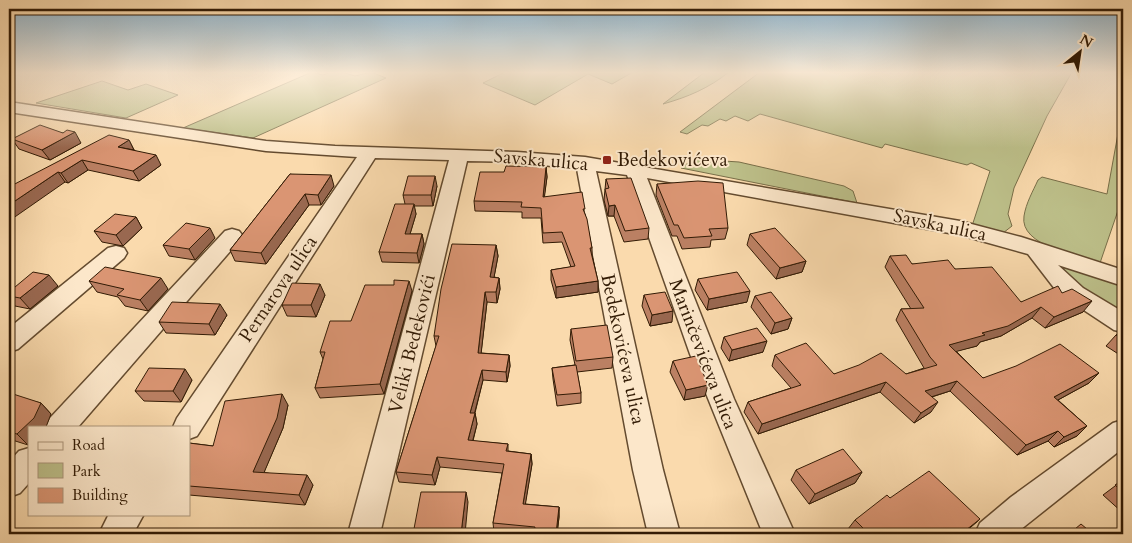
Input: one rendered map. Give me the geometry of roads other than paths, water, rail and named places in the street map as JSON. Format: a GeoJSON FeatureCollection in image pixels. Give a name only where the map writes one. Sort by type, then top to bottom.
{"type":"FeatureCollection","features":[{"type":"Feature","properties":{"kind":"street","name":"Savska ulica"},"geometry":{"type":"LineString","coordinates":[[9,107],[266,146],[370,152],[460,154],[585,163],[635,170],[888,214],[992,236],[1123,278]]}},
{"type":"Feature","properties":{"kind":"street"},"geometry":{"type":"LineString","coordinates":[[105,139],[129,126]]}},
{"type":"Feature","properties":{"kind":"street","name":"Pernarova ulica"},"geometry":{"type":"LineString","coordinates":[[188,426],[370,152]]}},
{"type":"Feature","properties":{"kind":"street","name":"Veliki Bedekovići"},"geometry":{"type":"LineString","coordinates":[[364,534],[460,154]]}},
{"type":"Feature","properties":{"kind":"street","name":"Bedekovićeva ulica"},"geometry":{"type":"LineString","coordinates":[[585,163],[648,470],[664,534]]}},
{"type":"Feature","properties":{"kind":"street","name":"Marinčevićeva ulica"},"geometry":{"type":"LineString","coordinates":[[635,170],[715,386],[779,534]]}},
{"type":"Feature","properties":{"kind":"street"},"geometry":{"type":"LineString","coordinates":[[61,426],[232,236]]}},
{"type":"Feature","properties":{"kind":"street"},"geometry":{"type":"LineString","coordinates":[[1035,249],[1051,272],[1078,296],[1123,323]]}},
{"type":"Feature","properties":{"kind":"street"},"geometry":{"type":"LineString","coordinates":[[9,342],[116,253]]}},
{"type":"Feature","properties":{"kind":"street"},"geometry":{"type":"LineString","coordinates":[[991,534],[1022,508],[1123,432]]}},
{"type":"Feature","properties":{"kind":"street"},"geometry":{"type":"LineString","coordinates":[[9,483],[28,462]]}},
{"type":"Feature","properties":{"kind":"street"},"geometry":{"type":"LineString","coordinates":[[115,534],[127,516]]}},
{"type":"Feature","properties":{"kind":"place","name":"Bedekovićeva"},"geometry":{"type":"Point","coordinates":[607,160]}}]}
